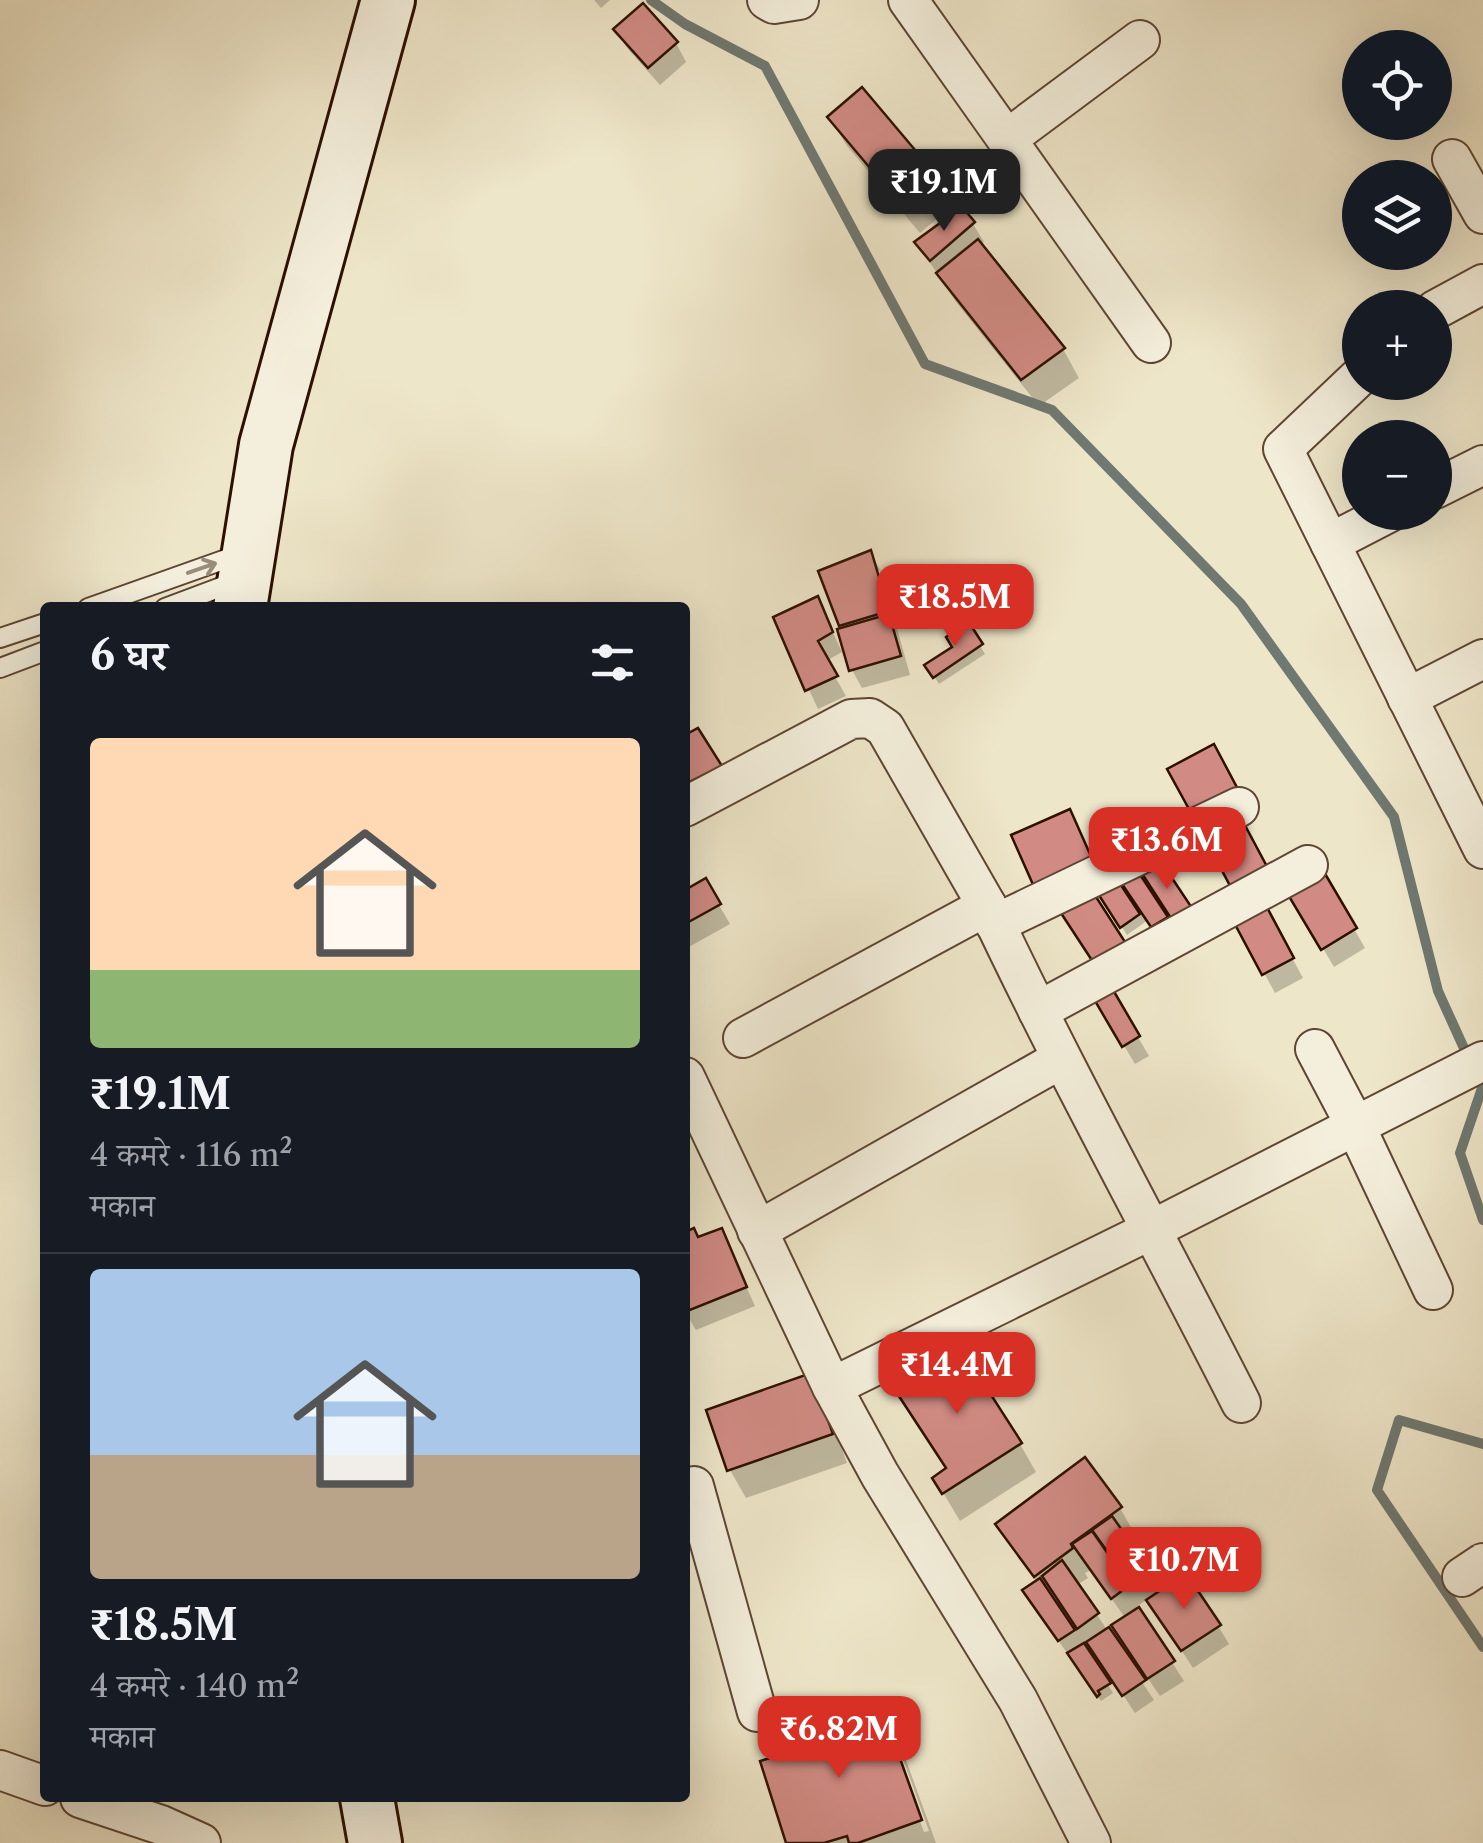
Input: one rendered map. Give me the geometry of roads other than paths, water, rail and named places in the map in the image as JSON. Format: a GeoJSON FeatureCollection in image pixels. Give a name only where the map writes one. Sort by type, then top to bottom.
{"type":"FeatureCollection","features":[{"type":"Feature","properties":{"kind":"street"},"geometry":{"type":"LineString","coordinates":[[244,579],[266,444],[388,0]]}},
{"type":"Feature","properties":{"kind":"street"},"geometry":{"type":"LineString","coordinates":[[767,0],[774,4],[799,0]]}},
{"type":"Feature","properties":{"kind":"street"},"geometry":{"type":"LineString","coordinates":[[908,0],[1151,342]]}},
{"type":"Feature","properties":{"kind":"street"},"geometry":{"type":"LineString","coordinates":[[1006,139],[1140,40]]}},
{"type":"Feature","properties":{"kind":"street"},"geometry":{"type":"LineString","coordinates":[[1452,159],[1483,214]]}},
{"type":"Feature","properties":{"kind":"street"},"geometry":{"type":"LineString","coordinates":[[1452,301],[1483,284]]}},
{"type":"Feature","properties":{"kind":"street"},"geometry":{"type":"LineString","coordinates":[[1342,393],[1282,449],[1483,849]]}},
{"type":"Feature","properties":{"kind":"street"},"geometry":{"type":"LineString","coordinates":[[1452,481],[1483,465]]}},
{"type":"Feature","properties":{"kind":"street"},"geometry":{"type":"LineString","coordinates":[[1330,543],[1355,530]]}},
{"type":"Feature","properties":{"kind":"street"},"geometry":{"type":"LineString","coordinates":[[1407,698],[1483,659]]}},
{"type":"Feature","properties":{"kind":"street"},"geometry":{"type":"LineString","coordinates":[[690,804],[852,718],[870,718],[886,728],[991,915],[1061,1059],[1154,1229],[1241,1403]]}},
{"type":"Feature","properties":{"kind":"street"},"geometry":{"type":"LineString","coordinates":[[744,1038],[991,915],[1239,807]]}},
{"type":"Feature","properties":{"kind":"street"},"geometry":{"type":"LineString","coordinates":[[1038,1011],[1308,865]]}},
{"type":"Feature","properties":{"kind":"street"},"geometry":{"type":"LineString","coordinates":[[1315,1048],[1356,1125],[1432,1290]]}},
{"type":"Feature","properties":{"kind":"street"},"geometry":{"type":"LineString","coordinates":[[757,1230],[1061,1059]]}},
{"type":"Feature","properties":{"kind":"street"},"geometry":{"type":"LineString","coordinates":[[832,1386],[1154,1229],[1468,1069]]}},
{"type":"Feature","properties":{"kind":"street"},"geometry":{"type":"LineString","coordinates":[[690,1088],[832,1386],[880,1475],[1018,1700],[1091,1843]]}},
{"type":"Feature","properties":{"kind":"street"},"geometry":{"type":"LineString","coordinates":[[690,1487],[694,1486],[758,1712]]}},
{"type":"Feature","properties":{"kind":"street"},"geometry":{"type":"LineString","coordinates":[[0,1770],[40,1784]]}},
{"type":"Feature","properties":{"kind":"street"},"geometry":{"type":"LineString","coordinates":[[92,1802],[201,1843]]}},
{"type":"Feature","properties":{"kind":"street"},"geometry":{"type":"LineString","coordinates":[[368,1802],[375,1843]]}},
{"type":"Feature","properties":{"kind":"lane"},"geometry":{"type":"LineString","coordinates":[[120,602],[244,579]]}},
{"type":"Feature","properties":{"kind":"lane"},"geometry":{"type":"LineString","coordinates":[[182,602],[244,579]]}},
{"type":"Feature","properties":{"kind":"lane"},"geometry":{"type":"LineString","coordinates":[[0,638],[40,624]]}},
{"type":"Feature","properties":{"kind":"lane"},"geometry":{"type":"LineString","coordinates":[[0,668],[40,654]]}},
{"type":"Feature","properties":{"kind":"waterway"},"geometry":{"type":"LineString","coordinates":[[651,0],[685,24],[765,66],[925,364],[1052,410],[1241,604],[1394,817],[1438,991],[1482,1088],[1460,1153],[1483,1220]]}},
{"type":"Feature","properties":{"kind":"waterway"},"geometry":{"type":"LineString","coordinates":[[1483,1444],[1399,1420],[1377,1490],[1483,1647]]}}]}
